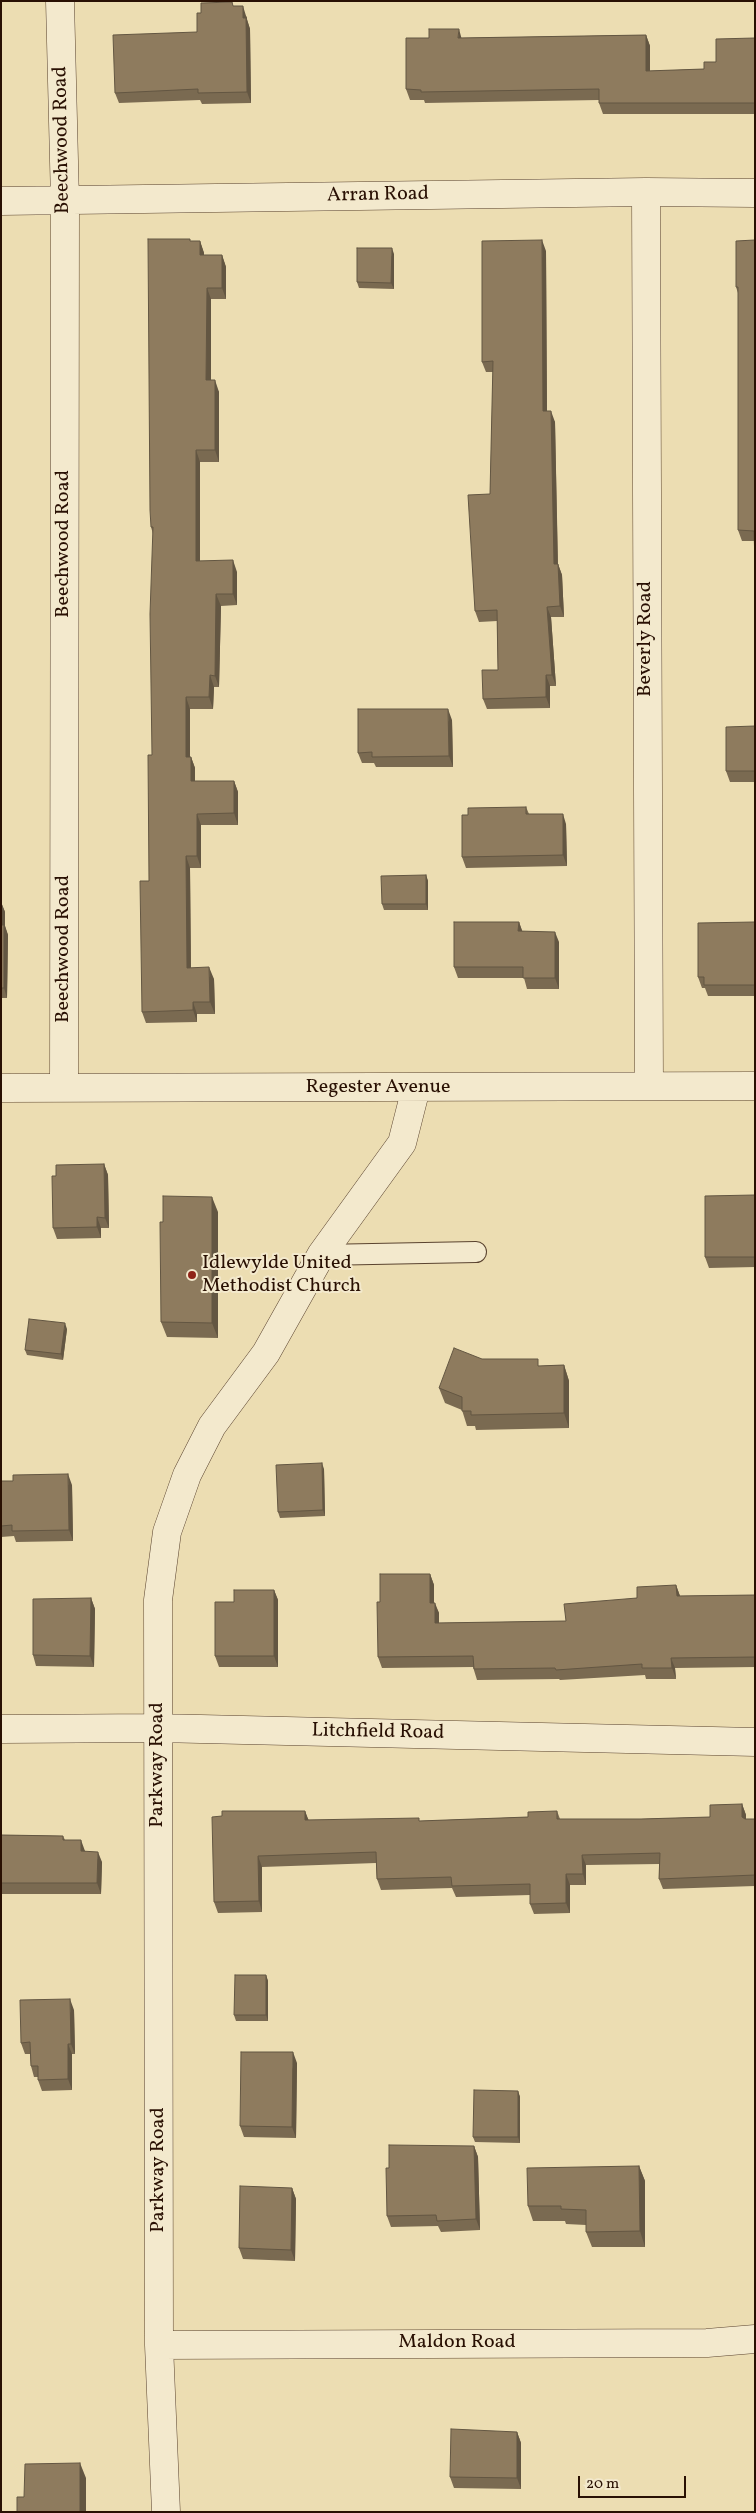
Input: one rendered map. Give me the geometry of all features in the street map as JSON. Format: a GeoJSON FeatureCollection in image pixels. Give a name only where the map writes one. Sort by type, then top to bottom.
{"type":"FeatureCollection","features":[{"type":"Feature","properties":{"kind":"street","name":"Beechwood Road"},"geometry":{"type":"LineString","coordinates":[[60,1],[65,201],[64,1088]]}},
{"type":"Feature","properties":{"kind":"street","name":"Arran Road"},"geometry":{"type":"LineString","coordinates":[[1,200],[65,201],[646,192],[755,193]]}},
{"type":"Feature","properties":{"kind":"street","name":"Beverly Road"},"geometry":{"type":"LineString","coordinates":[[646,192],[649,1086]]}},
{"type":"Feature","properties":{"kind":"street","name":"Regester Avenue"},"geometry":{"type":"LineString","coordinates":[[1,1088],[755,1086]]}},
{"type":"Feature","properties":{"kind":"street","name":"Parkway Road"},"geometry":{"type":"LineString","coordinates":[[166,2512],[159,2345],[158,1600],[167,1532],[187,1475],[212,1426],[266,1353],[321,1255],[402,1143],[416,1088]]}},
{"type":"Feature","properties":{"kind":"street","name":"Litchfield Road"},"geometry":{"type":"LineString","coordinates":[[1,1729],[158,1728],[755,1742]]}},
{"type":"Feature","properties":{"kind":"street","name":"Maldon Road"},"geometry":{"type":"LineString","coordinates":[[159,2345],[707,2343],[755,2339]]}},
{"type":"Feature","properties":{"kind":"lane"},"geometry":{"type":"LineString","coordinates":[[321,1255],[476,1252]]}},
{"type":"Feature","properties":{"kind":"building"},"geometry":{"type":"Polygon","coordinates":[[[232,2],[233,6],[243,6],[243,18],[246,18],[247,92],[198,93],[198,89],[115,93],[113,35],[197,32],[197,13],[201,13],[201,3],[232,2]]]}},
{"type":"Feature","properties":{"kind":"building"},"geometry":{"type":"Polygon","coordinates":[[[429,29],[459,29],[458,38],[646,35],[646,71],[704,69],[704,62],[716,62],[716,39],[755,38],[755,103],[599,103],[599,89],[421,92],[421,90],[406,89],[406,38],[429,38],[429,29]]]}},
{"type":"Feature","properties":{"kind":"building"},"geometry":{"type":"Polygon","coordinates":[[[148,239],[190,239],[190,241],[200,241],[200,255],[222,255],[222,288],[207,288],[206,380],[215,380],[215,450],[196,450],[196,561],[233,560],[233,594],[216,594],[215,676],[210,675],[209,697],[186,697],[186,757],[191,757],[191,781],[234,781],[234,813],[197,814],[197,856],[186,856],[187,968],[209,967],[210,1002],[193,1002],[193,1010],[142,1012],[140,881],[149,881],[148,755],[152,755],[150,614],[153,527],[151,527],[150,510],[148,239]]]}},
{"type":"Feature","properties":{"kind":"building"},"geometry":{"type":"Polygon","coordinates":[[[542,240],[543,411],[551,411],[554,564],[558,564],[560,606],[547,607],[552,675],[546,675],[546,697],[483,699],[482,670],[498,670],[497,610],[475,611],[468,495],[490,494],[493,361],[482,362],[482,241],[542,240]]]}},
{"type":"Feature","properties":{"kind":"building"},"geometry":{"type":"Polygon","coordinates":[[[755,240],[755,562],[754,531],[738,530],[738,287],[736,287],[736,241],[755,240]]]}},
{"type":"Feature","properties":{"kind":"building"},"geometry":{"type":"Polygon","coordinates":[[[357,248],[392,248],[391,283],[357,282],[357,248]]]}},
{"type":"Feature","properties":{"kind":"building"},"geometry":{"type":"Polygon","coordinates":[[[358,709],[448,709],[449,756],[372,757],[372,752],[358,753],[358,709]]]}},
{"type":"Feature","properties":{"kind":"building"},"geometry":{"type":"Polygon","coordinates":[[[755,726],[755,771],[726,771],[726,727],[755,726]]]}},
{"type":"Feature","properties":{"kind":"building"},"geometry":{"type":"Polygon","coordinates":[[[526,807],[526,814],[563,814],[563,855],[462,857],[462,815],[468,815],[468,808],[526,807]]]}},
{"type":"Feature","properties":{"kind":"building"},"geometry":{"type":"Polygon","coordinates":[[[426,875],[426,904],[382,904],[381,876],[426,875]]]}},
{"type":"Feature","properties":{"kind":"building"},"geometry":{"type":"Polygon","coordinates":[[[454,922],[519,922],[518,931],[555,932],[555,978],[523,978],[523,967],[454,967],[454,922]]]}},
{"type":"Feature","properties":{"kind":"building"},"geometry":{"type":"Polygon","coordinates":[[[755,922],[755,985],[704,985],[704,977],[698,977],[698,923],[755,922]]]}},
{"type":"Feature","properties":{"kind":"building"},"geometry":{"type":"Polygon","coordinates":[[[1,925],[4,925],[4,988],[1,988],[1,925]]]}},
{"type":"Feature","properties":{"kind":"building"},"geometry":{"type":"Polygon","coordinates":[[[104,1164],[105,1218],[97,1217],[97,1227],[53,1228],[52,1176],[56,1176],[56,1165],[104,1164]]]}},
{"type":"Feature","properties":{"kind":"building"},"geometry":{"type":"Polygon","coordinates":[[[755,1195],[755,1257],[705,1257],[705,1196],[755,1195]]]}},
{"type":"Feature","properties":{"kind":"building","name":"Idlewylde United Methodist Church"},"geometry":{"type":"Polygon","coordinates":[[[163,1196],[212,1197],[212,1323],[161,1322],[160,1222],[163,1222],[163,1196]]]}},
{"type":"Feature","properties":{"kind":"building"},"geometry":{"type":"Polygon","coordinates":[[[29,1319],[65,1323],[61,1354],[25,1350],[29,1319]]]}},
{"type":"Feature","properties":{"kind":"building"},"geometry":{"type":"Polygon","coordinates":[[[454,1348],[482,1359],[538,1359],[538,1366],[564,1365],[564,1413],[471,1415],[471,1411],[462,1411],[462,1397],[439,1388],[454,1348]]]}},
{"type":"Feature","properties":{"kind":"building"},"geometry":{"type":"Polygon","coordinates":[[[322,1463],[323,1510],[278,1512],[276,1465],[322,1463]]]}},
{"type":"Feature","properties":{"kind":"building"},"geometry":{"type":"Polygon","coordinates":[[[68,1474],[69,1530],[12,1531],[12,1525],[1,1526],[1,1481],[13,1481],[13,1475],[68,1474]]]}},
{"type":"Feature","properties":{"kind":"building"},"geometry":{"type":"Polygon","coordinates":[[[380,1574],[430,1574],[430,1603],[435,1603],[435,1623],[566,1621],[564,1604],[637,1598],[637,1587],[676,1585],[677,1596],[755,1595],[755,1657],[671,1658],[672,1668],[642,1668],[642,1664],[556,1670],[555,1668],[474,1669],[473,1656],[378,1657],[377,1602],[380,1602],[380,1574]]]}},
{"type":"Feature","properties":{"kind":"building"},"geometry":{"type":"Polygon","coordinates":[[[234,1590],[274,1590],[274,1656],[215,1656],[215,1602],[234,1602],[234,1590]]]}},
{"type":"Feature","properties":{"kind":"building"},"geometry":{"type":"Polygon","coordinates":[[[91,1598],[90,1656],[33,1655],[33,1599],[91,1598]]]}},
{"type":"Feature","properties":{"kind":"building"},"geometry":{"type":"Polygon","coordinates":[[[742,1804],[742,1817],[745,1819],[755,1819],[755,1875],[659,1879],[660,1853],[582,1855],[583,1874],[566,1874],[566,1903],[530,1904],[530,1884],[452,1886],[451,1877],[377,1879],[376,1852],[258,1856],[259,1901],[214,1902],[212,1817],[222,1816],[222,1811],[305,1811],[305,1820],[419,1818],[419,1821],[528,1817],[528,1812],[557,1811],[557,1819],[641,1819],[710,1817],[710,1805],[742,1804]]]}},
{"type":"Feature","properties":{"kind":"building"},"geometry":{"type":"Polygon","coordinates":[[[1,1835],[63,1836],[63,1840],[81,1840],[81,1851],[98,1852],[97,1883],[1,1883],[1,1835]]]}},
{"type":"Feature","properties":{"kind":"building"},"geometry":{"type":"Polygon","coordinates":[[[235,1975],[266,1975],[266,2015],[234,2015],[235,1975]]]}},
{"type":"Feature","properties":{"kind":"building"},"geometry":{"type":"Polygon","coordinates":[[[70,1999],[71,2044],[68,2044],[68,2079],[38,2080],[38,2066],[31,2066],[30,2042],[21,2043],[20,2000],[70,1999]]]}},
{"type":"Feature","properties":{"kind":"building"},"geometry":{"type":"Polygon","coordinates":[[[241,2052],[293,2052],[292,2127],[240,2126],[241,2052]]]}},
{"type":"Feature","properties":{"kind":"building"},"geometry":{"type":"Polygon","coordinates":[[[474,2090],[518,2091],[518,2137],[473,2137],[474,2090]]]}},
{"type":"Feature","properties":{"kind":"building"},"geometry":{"type":"Polygon","coordinates":[[[389,2145],[474,2146],[476,2219],[437,2221],[436,2215],[387,2216],[386,2168],[389,2168],[389,2145]]]}},
{"type":"Feature","properties":{"kind":"building"},"geometry":{"type":"Polygon","coordinates":[[[639,2166],[640,2231],[586,2232],[586,2210],[561,2209],[561,2206],[528,2206],[527,2168],[639,2166]]]}},
{"type":"Feature","properties":{"kind":"building"},"geometry":{"type":"Polygon","coordinates":[[[240,2186],[292,2188],[291,2250],[239,2248],[240,2186]]]}},
{"type":"Feature","properties":{"kind":"building"},"geometry":{"type":"Polygon","coordinates":[[[451,2429],[517,2432],[517,2478],[450,2477],[451,2429]]]}},
{"type":"Feature","properties":{"kind":"building"},"geometry":{"type":"Polygon","coordinates":[[[80,2463],[80,2512],[17,2512],[17,2497],[24,2497],[25,2464],[80,2463]]]}},
{"type":"Feature","properties":{"kind":"place","name":"Idlewylde United Methodist Church"},"geometry":{"type":"Point","coordinates":[192,1275]}}]}
